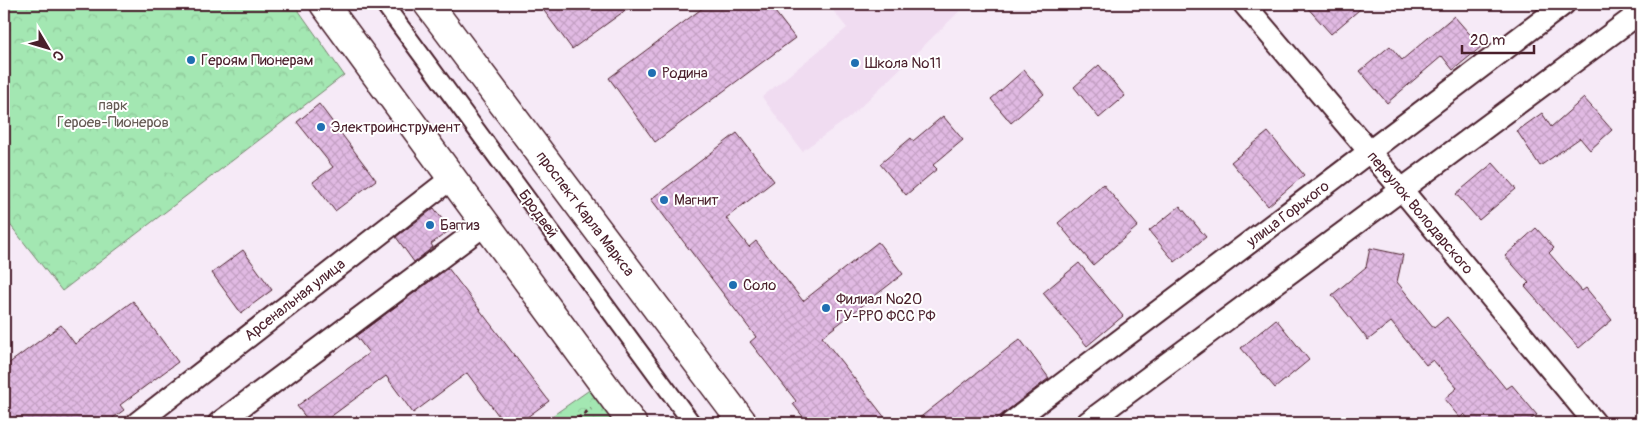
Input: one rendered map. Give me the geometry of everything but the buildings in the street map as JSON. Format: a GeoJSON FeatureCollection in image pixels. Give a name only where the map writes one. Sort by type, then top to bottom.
{"type":"FeatureCollection","features":[{"type":"Feature","properties":{"kind":"street"},"geometry":{"type":"LineString","coordinates":[[324,4],[487,223],[632,423]]}},
{"type":"Feature","properties":{"kind":"street","name":"Бродвей"},"geometry":{"type":"LineString","coordinates":[[384,4],[692,423]]}},
{"type":"Feature","properties":{"kind":"street","name":"проспект Карла Маркса"},"geometry":{"type":"LineString","coordinates":[[428,4],[743,423]]}},
{"type":"Feature","properties":{"kind":"street","name":"переулок Володарского"},"geometry":{"type":"LineString","coordinates":[[1244,4],[1402,190],[1595,423]]}},
{"type":"Feature","properties":{"kind":"street","name":"улица Горького"},"geometry":{"type":"LineString","coordinates":[[1011,423],[1370,153],[1564,4]]}},
{"type":"Feature","properties":{"kind":"street"},"geometry":{"type":"LineString","coordinates":[[1087,423],[1641,12]]}},
{"type":"Feature","properties":{"kind":"street","name":"Арсенальная улица"},"geometry":{"type":"LineString","coordinates":[[137,423],[453,177]]}},
{"type":"Feature","properties":{"kind":"street"},"geometry":{"type":"LineString","coordinates":[[219,423],[487,223]]}},
{"type":"Feature","properties":{"kind":"shaded area","name":"Школа №11"},"geometry":{"type":"Polygon","coordinates":[[[828,4],[967,4],[850,117],[802,151],[762,97],[847,28],[828,4]]]}},
{"type":"Feature","properties":{"kind":"green space","name":"парк Героев-Пионеров"},"geometry":{"type":"Polygon","coordinates":[[[4,4],[294,4],[344,75],[62,291],[4,217],[4,4]]]}},
{"type":"Feature","properties":{"kind":"green space"},"geometry":{"type":"Polygon","coordinates":[[[598,384],[627,423],[542,423],[598,384]]]}},
{"type":"Feature","properties":{"kind":"place","name":"Героям Пионерам"},"geometry":{"type":"Point","coordinates":[191,60]}},
{"type":"Feature","properties":{"kind":"place","name":"Школа №11"},"geometry":{"type":"Point","coordinates":[855,63]}},
{"type":"Feature","properties":{"kind":"place","name":"Родина"},"geometry":{"type":"Point","coordinates":[652,73]}},
{"type":"Feature","properties":{"kind":"place","name":"Электроинструмент"},"geometry":{"type":"Point","coordinates":[321,127]}},
{"type":"Feature","properties":{"kind":"place","name":"Магнит"},"geometry":{"type":"Point","coordinates":[664,200]}},
{"type":"Feature","properties":{"kind":"place","name":"Баггиз"},"geometry":{"type":"Point","coordinates":[430,225]}},
{"type":"Feature","properties":{"kind":"place","name":"Соло"},"geometry":{"type":"Point","coordinates":[733,285]}},
{"type":"Feature","properties":{"kind":"place","name":"Филиал №20 ГУ-РРО ФСС РФ"},"geometry":{"type":"Point","coordinates":[826,308]}}]}
